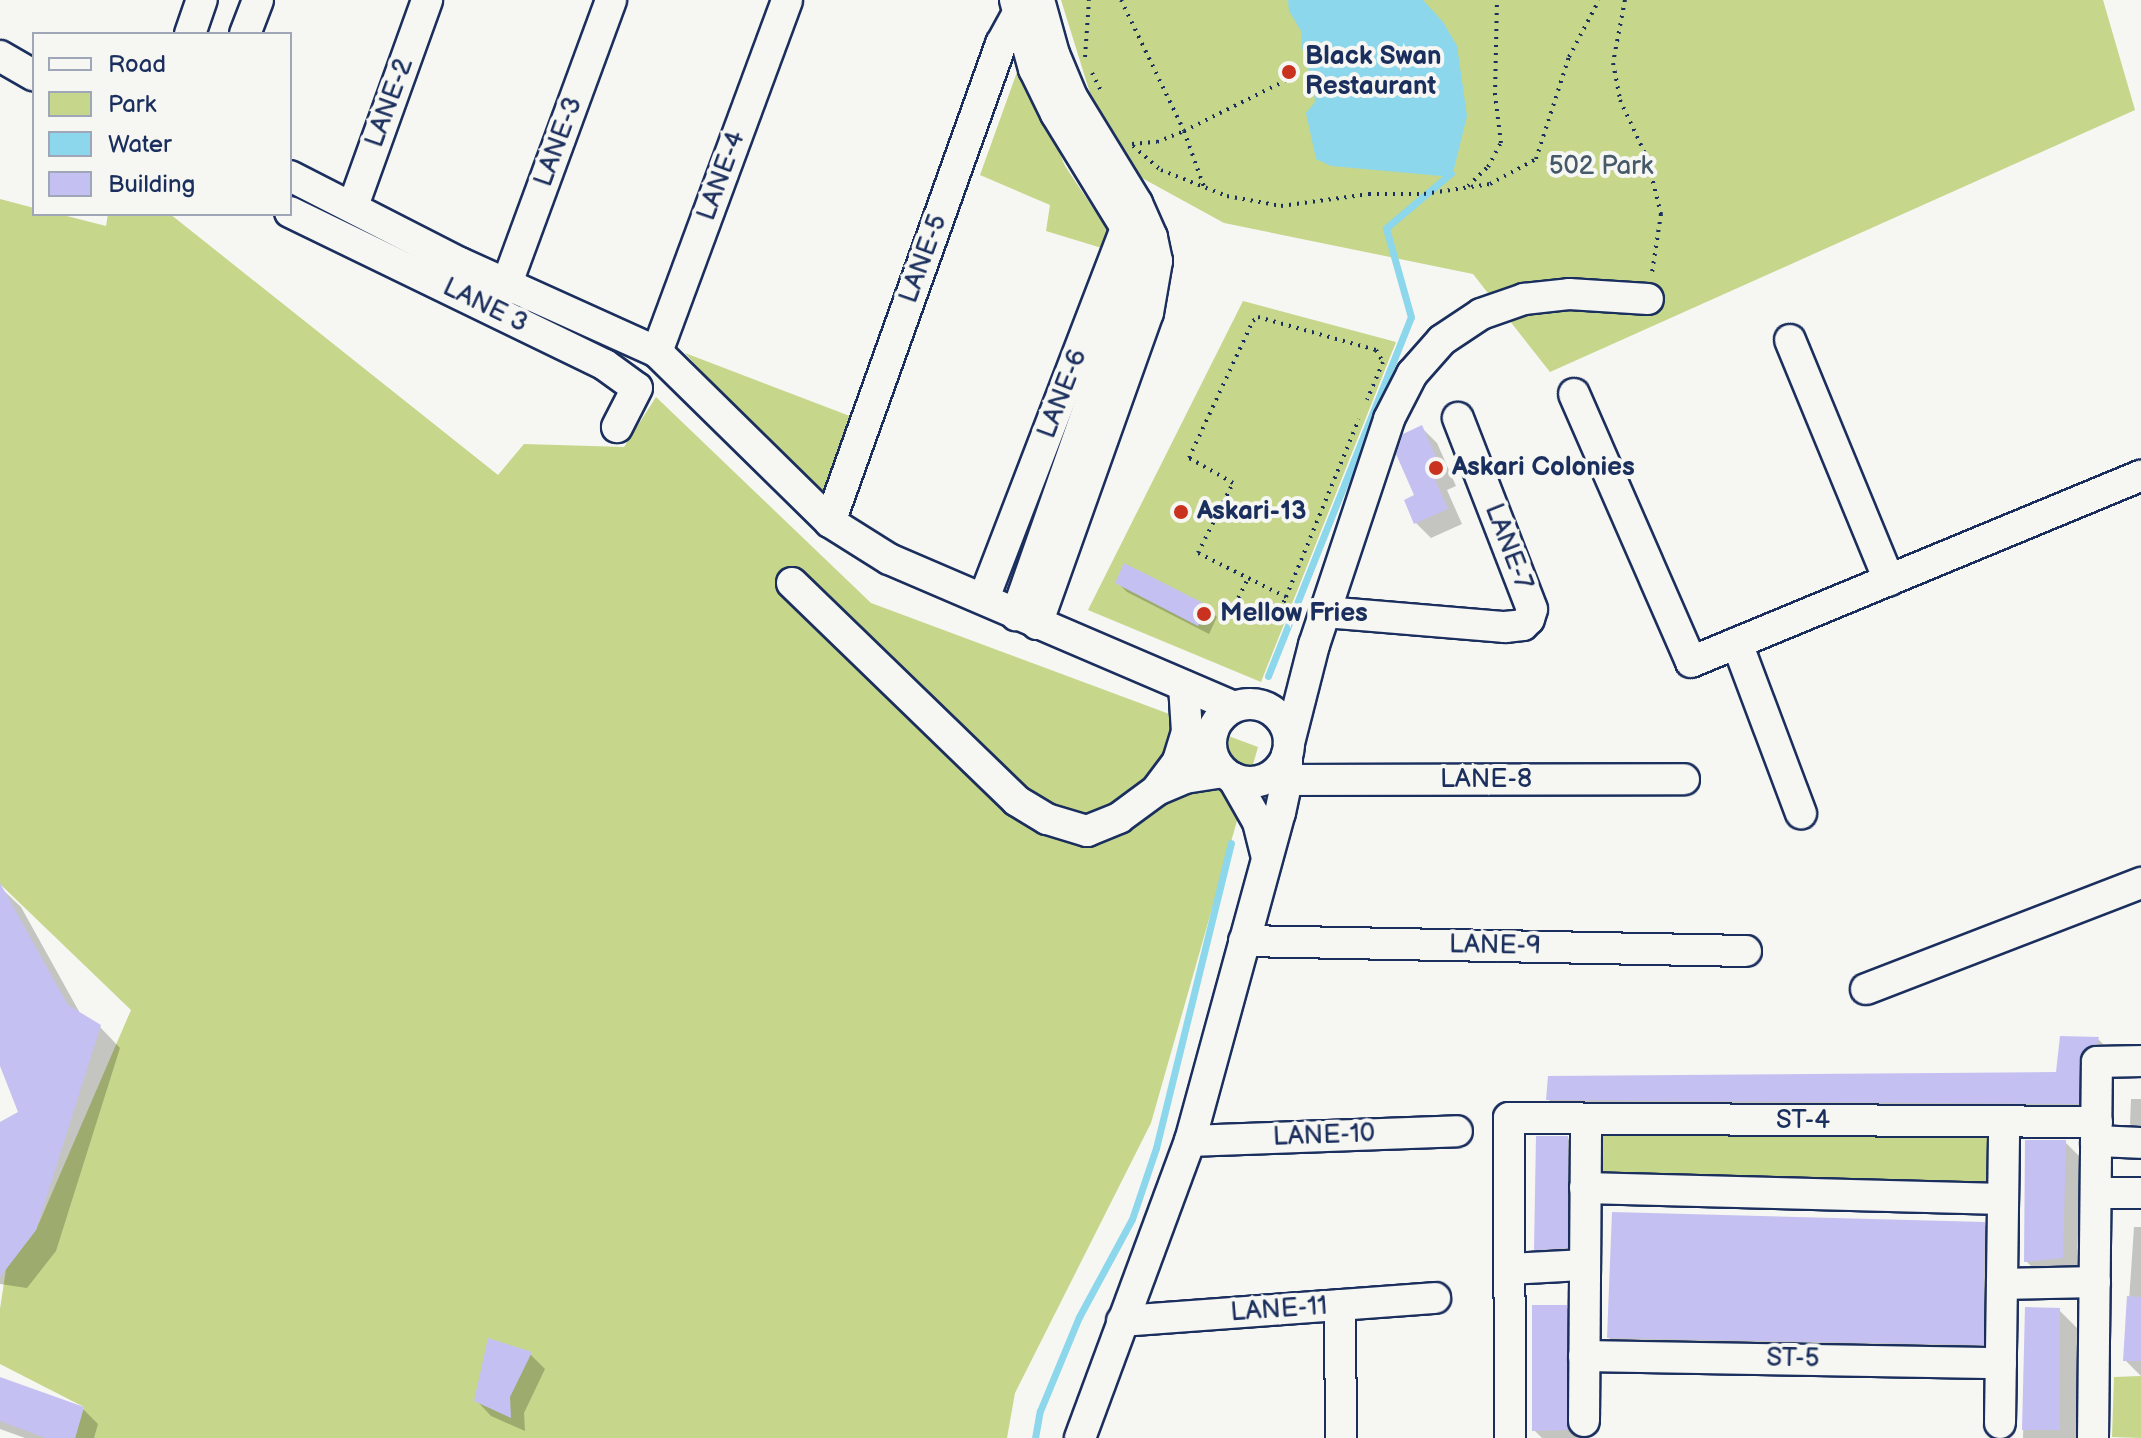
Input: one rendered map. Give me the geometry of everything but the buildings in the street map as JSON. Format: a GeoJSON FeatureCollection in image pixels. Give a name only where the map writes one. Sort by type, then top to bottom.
{"type":"FeatureCollection","features":[{"type":"Feature","properties":{"kind":"street"},"geometry":{"type":"LineString","coordinates":[[191,32],[202,0]]}},
{"type":"Feature","properties":{"kind":"street"},"geometry":{"type":"LineString","coordinates":[[246,32],[258,0]]}},
{"type":"Feature","properties":{"kind":"street","name":"LANE-2"},"geometry":{"type":"LineString","coordinates":[[353,206],[427,0]]}},
{"type":"Feature","properties":{"kind":"street","name":"LANE-3"},"geometry":{"type":"LineString","coordinates":[[507,283],[611,0]]}},
{"type":"Feature","properties":{"kind":"street","name":"LANE-4"},"geometry":{"type":"LineString","coordinates":[[657,352],[787,0]]}},
{"type":"Feature","properties":{"kind":"street"},"geometry":{"type":"LineString","coordinates":[[1025,2],[1034,69],[1056,114],[1131,216],[1152,237],[1157,261],[1155,284],[1027,620]]}},
{"type":"Feature","properties":{"kind":"street","name":"LANE-5"},"geometry":{"type":"LineString","coordinates":[[830,522],[1001,44],[1025,2]]}},
{"type":"Feature","properties":{"kind":"street"},"geometry":{"type":"LineString","coordinates":[[0,56],[32,75]]}},
{"type":"Feature","properties":{"kind":"street"},"geometry":{"type":"LineString","coordinates":[[292,177],[507,283],[657,352],[830,522],[889,559],[1027,620],[1234,707],[1256,704],[1276,714],[1283,722],[1288,759]]}},
{"type":"Feature","properties":{"kind":"street","name":"LANE 3"},"geometry":{"type":"LineString","coordinates":[[292,213],[605,365],[637,388],[617,427]]}},
{"type":"Feature","properties":{"kind":"street","name":"LANE-6"},"geometry":{"type":"LineString","coordinates":[[989,585],[1131,216]]}},
{"type":"Feature","properties":{"kind":"street"},"geometry":{"type":"LineString","coordinates":[[1080,1438],[1190,1141],[1266,855],[1314,645],[1389,419],[1412,374],[1442,340],[1481,314],[1524,299],[1569,294],[1648,299]]}},
{"type":"Feature","properties":{"kind":"street"},"geometry":{"type":"LineString","coordinates":[[1790,340],[1889,580]]}},
{"type":"Feature","properties":{"kind":"street"},"geometry":{"type":"LineString","coordinates":[[1574,394],[1691,662],[2141,476]]}},
{"type":"Feature","properties":{"kind":"street","name":"LANE-7"},"geometry":{"type":"LineString","coordinates":[[1325,612],[1505,627],[1523,625],[1529,619],[1532,609],[1458,418]]}},
{"type":"Feature","properties":{"kind":"street"},"geometry":{"type":"LineString","coordinates":[[792,583],[1017,801],[1047,819],[1087,831],[1119,818],[1157,790],[1185,778],[1228,775],[1255,781],[1265,778],[1288,759]]}},
{"type":"Feature","properties":{"kind":"street"},"geometry":{"type":"LineString","coordinates":[[1737,643],[1801,813]]}},
{"type":"Feature","properties":{"kind":"street"},"geometry":{"type":"LineString","coordinates":[[1276,714],[1296,670],[1314,645]]}},
{"type":"Feature","properties":{"kind":"street"},"geometry":{"type":"LineString","coordinates":[[1178,761],[1187,732],[1184,686]]}},
{"type":"Feature","properties":{"kind":"street"},"geometry":{"type":"LineString","coordinates":[[1157,790],[1178,761],[1213,731],[1218,721],[1234,707]]}},
{"type":"Feature","properties":{"kind":"street"},"geometry":{"type":"LineString","coordinates":[[1213,731],[1213,753],[1258,822],[1266,855]]}},
{"type":"Feature","properties":{"kind":"street","name":"LANE-8"},"geometry":{"type":"LineString","coordinates":[[1288,759],[1684,779]]}},
{"type":"Feature","properties":{"kind":"street"},"geometry":{"type":"LineString","coordinates":[[1866,989],[2141,883]]}},
{"type":"Feature","properties":{"kind":"street","name":"LANE-9"},"geometry":{"type":"LineString","coordinates":[[1244,941],[1746,951]]}},
{"type":"Feature","properties":{"kind":"street"},"geometry":{"type":"LineString","coordinates":[[2093,1438],[2097,1062],[2141,1061]]}},
{"type":"Feature","properties":{"kind":"street","name":"ST-4"},"geometry":{"type":"LineString","coordinates":[[1510,1269],[1509,1118],[2004,1122],[2096,1132],[2141,1143]]}},
{"type":"Feature","properties":{"kind":"street"},"geometry":{"type":"LineString","coordinates":[[1584,1421],[1586,1120]]}},
{"type":"Feature","properties":{"kind":"street"},"geometry":{"type":"LineString","coordinates":[[2000,1423],[2004,1122]]}},
{"type":"Feature","properties":{"kind":"street","name":"LANE-10"},"geometry":{"type":"LineString","coordinates":[[1190,1141],[1457,1131]]}},
{"type":"Feature","properties":{"kind":"street"},"geometry":{"type":"LineString","coordinates":[[1585,1188],[2003,1199]]}},
{"type":"Feature","properties":{"kind":"street"},"geometry":{"type":"LineString","coordinates":[[2096,1193],[2141,1193]]}},
{"type":"Feature","properties":{"kind":"street"},"geometry":{"type":"LineString","coordinates":[[1510,1438],[1510,1269],[1585,1265]]}},
{"type":"Feature","properties":{"kind":"street"},"geometry":{"type":"LineString","coordinates":[[2002,1284],[2095,1282]]}},
{"type":"Feature","properties":{"kind":"street","name":"LANE-11"},"geometry":{"type":"LineString","coordinates":[[1122,1321],[1435,1298]]}},
{"type":"Feature","properties":{"kind":"street"},"geometry":{"type":"LineString","coordinates":[[1340,1305],[1341,1438]]}},
{"type":"Feature","properties":{"kind":"street","name":"ST-5"},"geometry":{"type":"LineString","coordinates":[[1584,1356],[2001,1363]]}},
{"type":"Feature","properties":{"kind":"path"},"geometry":{"type":"LineString","coordinates":[[1089,0],[1085,58],[1104,96]]}},
{"type":"Feature","properties":{"kind":"path"},"geometry":{"type":"LineString","coordinates":[[1121,0],[1184,131],[1204,187]]}},
{"type":"Feature","properties":{"kind":"path"},"geometry":{"type":"LineString","coordinates":[[1467,188],[1488,167],[1501,143],[1495,95],[1497,0]]}},
{"type":"Feature","properties":{"kind":"path"},"geometry":{"type":"LineString","coordinates":[[1124,132],[1132,144],[1161,170],[1227,196],[1281,206],[1369,194],[1424,194],[1490,184],[1536,159],[1569,57],[1599,0]]}},
{"type":"Feature","properties":{"kind":"path"},"geometry":{"type":"LineString","coordinates":[[1625,0],[1613,63],[1620,100],[1647,158],[1661,214],[1648,299]]}},
{"type":"Feature","properties":{"kind":"path"},"geometry":{"type":"LineString","coordinates":[[1132,144],[1157,142],[1184,131],[1297,75]]}},
{"type":"Feature","properties":{"kind":"path"},"geometry":{"type":"LineString","coordinates":[[1267,622],[1277,617],[1286,597],[1383,362],[1376,350],[1258,317],[1253,321],[1189,458],[1233,483],[1198,553],[1286,597]]}},
{"type":"Feature","properties":{"kind":"path"},"geometry":{"type":"LineString","coordinates":[[1235,605],[1248,578]]}},
{"type":"Feature","properties":{"kind":"green space","name":"502 Park"},"geometry":{"type":"Polygon","coordinates":[[[1061,0],[2103,0],[2135,110],[1550,372],[1473,274],[1224,223],[1142,178],[1090,93],[1061,0]]]}},
{"type":"Feature","properties":{"kind":"green space"},"geometry":{"type":"Polygon","coordinates":[[[1021,61],[1065,166],[1107,229],[1109,242],[1105,249],[1046,231],[1050,205],[980,175],[1021,61]]]}},
{"type":"Feature","properties":{"kind":"green space"},"geometry":{"type":"Polygon","coordinates":[[[0,199],[32,207],[32,216],[67,216],[106,226],[108,216],[173,216],[498,475],[524,444],[624,447],[656,397],[871,603],[1258,747],[1151,1123],[1015,1393],[1007,1438],[75,1438],[84,1407],[0,1364],[0,1309],[6,1269],[36,1230],[131,1010],[0,884],[0,199]]]}},
{"type":"Feature","properties":{"kind":"green space"},"geometry":{"type":"Polygon","coordinates":[[[1243,301],[1396,342],[1261,682],[1088,610],[1243,301]]]}},
{"type":"Feature","properties":{"kind":"green space"},"geometry":{"type":"Polygon","coordinates":[[[685,353],[855,418],[828,496],[814,495],[685,353]]]}},
{"type":"Feature","properties":{"kind":"green space"},"geometry":{"type":"Polygon","coordinates":[[[1603,1133],[1995,1135],[1994,1192],[1597,1178],[1603,1133]]]}},
{"type":"Feature","properties":{"kind":"green space"},"geometry":{"type":"Polygon","coordinates":[[[2141,1376],[2141,1438],[2112,1437],[2114,1377],[2141,1376]]]}},
{"type":"Feature","properties":{"kind":"water"},"geometry":{"type":"Polygon","coordinates":[[[1288,0],[1423,0],[1443,22],[1457,46],[1467,116],[1452,177],[1331,166],[1316,159],[1306,113],[1315,102],[1314,88],[1302,48],[1301,31],[1289,11],[1288,0]]]}},
{"type":"Feature","properties":{"kind":"waterway"},"geometry":{"type":"LineString","coordinates":[[1268,676],[1411,317],[1386,228],[1451,173]]}},
{"type":"Feature","properties":{"kind":"waterway"},"geometry":{"type":"LineString","coordinates":[[1035,1438],[1040,1411],[1079,1317],[1132,1219],[1156,1148],[1231,843]]}},
{"type":"Feature","properties":{"kind":"place","name":"Black Swan Restaurant"},"geometry":{"type":"Point","coordinates":[1289,72]}},
{"type":"Feature","properties":{"kind":"place","name":"Askari Colonies"},"geometry":{"type":"Point","coordinates":[1436,468]}},
{"type":"Feature","properties":{"kind":"place","name":"Askari-13"},"geometry":{"type":"Point","coordinates":[1181,512]}},
{"type":"Feature","properties":{"kind":"place","name":"Mellow Fries"},"geometry":{"type":"Point","coordinates":[1204,614]}}]}
